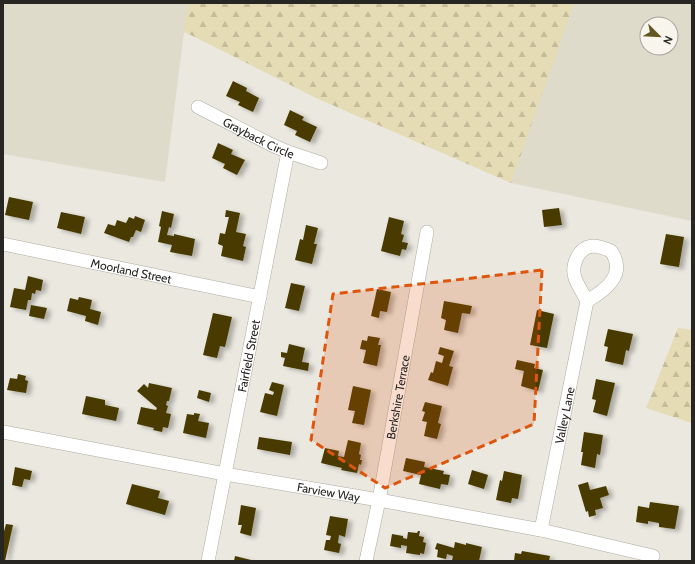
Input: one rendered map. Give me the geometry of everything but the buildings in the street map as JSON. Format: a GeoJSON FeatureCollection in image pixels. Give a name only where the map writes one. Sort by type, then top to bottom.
{"type":"FeatureCollection","features":[{"type":"Feature","properties":{"kind":"street","name":"Grayback Circle"},"geometry":{"type":"LineString","coordinates":[[198,107],[288,152],[321,163]]}},
{"type":"Feature","properties":{"kind":"street","name":"Fairfield Street"},"geometry":{"type":"LineString","coordinates":[[208,561],[288,152]]}},
{"type":"Feature","properties":{"kind":"street","name":"Berkshire Terrace"},"geometry":{"type":"LineString","coordinates":[[366,561],[379,500],[427,232]]}},
{"type":"Feature","properties":{"kind":"street","name":"Moorland Street"},"geometry":{"type":"LineString","coordinates":[[3,244],[260,297]]}},
{"type":"Feature","properties":{"kind":"street","name":"Valley Lane"},"geometry":{"type":"LineString","coordinates":[[541,530],[587,300]]}},
{"type":"Feature","properties":{"kind":"street","name":"Farview Way"},"geometry":{"type":"LineString","coordinates":[[3,432],[225,474],[379,500],[541,530],[653,556]]}},
{"type":"Feature","properties":{"kind":"highlighted area"},"geometry":{"type":"Polygon","coordinates":[[[542,270],[534,424],[385,488],[311,440],[333,294],[542,270]]]}},
{"type":"Feature","properties":{"kind":"shaded area"},"geometry":{"type":"Polygon","coordinates":[[[3,3],[692,3],[692,221],[511,183],[184,32],[165,182],[3,154],[3,3]]]}},
{"type":"Feature","properties":{"kind":"green space"},"geometry":{"type":"Polygon","coordinates":[[[188,3],[574,3],[511,183],[316,98],[183,31],[188,3]]]}},
{"type":"Feature","properties":{"kind":"green space"},"geometry":{"type":"Polygon","coordinates":[[[678,328],[692,330],[692,423],[646,408],[678,328]]]}}]}
